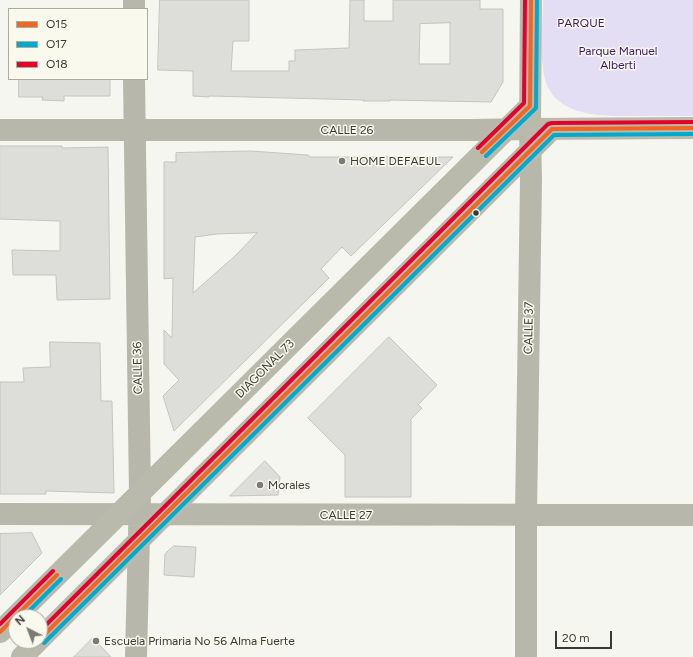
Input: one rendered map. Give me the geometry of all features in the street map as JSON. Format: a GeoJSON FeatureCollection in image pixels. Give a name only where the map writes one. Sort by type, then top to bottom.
{"type":"FeatureCollection","features":[{"type":"Feature","properties":{"kind":"main road","name":"CALLE 37"},"geometry":{"type":"LineString","coordinates":[[530,129],[531,0]]}},
{"type":"Feature","properties":{"kind":"main road","name":"DIAGONAL 73"},"geometry":{"type":"LineString","coordinates":[[0,632],[133,507],[530,106]]}},
{"type":"Feature","properties":{"kind":"main road","name":"CALLE 26"},"geometry":{"type":"LineString","coordinates":[[530,129],[693,128]]}},
{"type":"Feature","properties":{"kind":"main road"},"geometry":{"type":"LineString","coordinates":[[48,631],[552,129]]}},
{"type":"Feature","properties":{"kind":"main road"},"geometry":{"type":"LineString","coordinates":[[22,657],[30,649]]}},
{"type":"Feature","properties":{"kind":"street","name":"CALLE 36"},"geometry":{"type":"LineString","coordinates":[[134,80],[133,507],[138,541],[136,657]]}},
{"type":"Feature","properties":{"kind":"street","name":"CALLE 26"},"geometry":{"type":"LineString","coordinates":[[0,130],[530,129]]}},
{"type":"Feature","properties":{"kind":"street","name":"CALLE 37"},"geometry":{"type":"LineString","coordinates":[[526,657],[526,515],[531,180],[530,129]]}},
{"type":"Feature","properties":{"kind":"street","name":"CALLE 27"},"geometry":{"type":"LineString","coordinates":[[0,514],[133,507],[164,515],[693,515]]}},
{"type":"Feature","properties":{"kind":"green space","name":"Parque Manuel Alberti"},"geometry":{"type":"Polygon","coordinates":[[[543,0],[693,0],[693,116],[598,115],[571,109],[560,102],[551,93],[543,71],[543,0]]]}},
{"type":"Feature","properties":{"kind":"building"},"geometry":{"type":"Polygon","coordinates":[[[160,0],[249,0],[249,41],[233,41],[231,71],[289,71],[289,61],[295,61],[295,50],[349,48],[350,0],[364,0],[364,21],[393,21],[393,0],[480,0],[480,9],[503,9],[503,82],[491,102],[390,100],[363,101],[364,100],[193,96],[193,71],[158,70],[160,0]],[[450,23],[420,24],[419,64],[450,64],[450,23]]]}},
{"type":"Feature","properties":{"kind":"building"},"geometry":{"type":"Polygon","coordinates":[[[19,80],[110,80],[110,96],[64,96],[64,101],[42,100],[43,97],[19,97],[19,80]]]}},
{"type":"Feature","properties":{"kind":"building"},"geometry":{"type":"Polygon","coordinates":[[[0,146],[62,146],[62,148],[108,147],[110,299],[57,300],[56,275],[13,275],[12,250],[60,251],[60,221],[0,219],[0,146]]]}},
{"type":"Feature","properties":{"kind":"building"},"geometry":{"type":"Polygon","coordinates":[[[251,151],[308,155],[310,157],[453,157],[351,256],[342,247],[321,269],[329,278],[174,431],[163,396],[179,380],[164,364],[164,330],[172,338],[173,278],[164,279],[164,162],[176,162],[176,153],[251,151]],[[257,233],[217,234],[195,237],[193,293],[236,255],[257,233]]]}},
{"type":"Feature","properties":{"kind":"building"},"geometry":{"type":"Polygon","coordinates":[[[389,337],[437,385],[418,405],[422,408],[411,419],[411,497],[345,497],[345,455],[308,418],[389,337]]]}},
{"type":"Feature","properties":{"kind":"building"},"geometry":{"type":"Polygon","coordinates":[[[50,342],[100,343],[101,401],[112,401],[114,493],[46,491],[46,494],[0,494],[0,382],[24,382],[23,368],[50,367],[50,342]]]}},
{"type":"Feature","properties":{"kind":"building","name":"Morales"},"geometry":{"type":"Polygon","coordinates":[[[265,461],[280,477],[278,495],[230,496],[265,461]]]}},
{"type":"Feature","properties":{"kind":"building"},"geometry":{"type":"Polygon","coordinates":[[[32,533],[42,553],[0,595],[0,534],[32,533]]]}},
{"type":"Feature","properties":{"kind":"building"},"geometry":{"type":"Polygon","coordinates":[[[174,546],[196,547],[194,577],[164,575],[165,554],[174,546]]]}},
{"type":"Feature","properties":{"kind":"building"},"geometry":{"type":"Polygon","coordinates":[[[93,638],[111,657],[74,657],[93,638]]]}},
{"type":"Feature","properties":{"kind":"transit line","name":"O18"},"geometry":{"type":"LineString","coordinates":[[478,148],[524,103],[525,0]]}},
{"type":"Feature","properties":{"kind":"transit line","name":"O15"},"geometry":{"type":"LineString","coordinates":[[482,152],[530,106],[531,0]]}},
{"type":"Feature","properties":{"kind":"transit line","name":"O17"},"geometry":{"type":"LineString","coordinates":[[486,156],[536,108],[537,0]]}},
{"type":"Feature","properties":{"kind":"transit line","name":"O18"},"geometry":{"type":"LineString","coordinates":[[48,623],[548,124],[693,122]]}},
{"type":"Feature","properties":{"kind":"transit line","name":"O15"},"geometry":{"type":"LineString","coordinates":[[48,631],[552,129],[693,128]]}},
{"type":"Feature","properties":{"kind":"transit line","name":"O17"},"geometry":{"type":"LineString","coordinates":[[48,639],[554,135],[693,134]]}},
{"type":"Feature","properties":{"kind":"transit line","name":"O18"},"geometry":{"type":"LineString","coordinates":[[0,624],[53,571]]}},
{"type":"Feature","properties":{"kind":"transit line","name":"O15"},"geometry":{"type":"LineString","coordinates":[[0,632],[57,575]]}},
{"type":"Feature","properties":{"kind":"transit line","name":"O17"},"geometry":{"type":"LineString","coordinates":[[31,609],[61,579]]}},
{"type":"Feature","properties":{"kind":"place","name":"HOME DEFAEUL"},"geometry":{"type":"Point","coordinates":[342,161]}},
{"type":"Feature","properties":{"kind":"place","name":"Morales"},"geometry":{"type":"Point","coordinates":[260,485]}},
{"type":"Feature","properties":{"kind":"place","name":"Escuela Primaria No 56 Alma Fuerte"},"geometry":{"type":"Point","coordinates":[96,641]}},
{"type":"Feature","properties":{"kind":"park label","name":"PARQUE"},"geometry":{"type":"Point","coordinates":[581,23]}}]}
